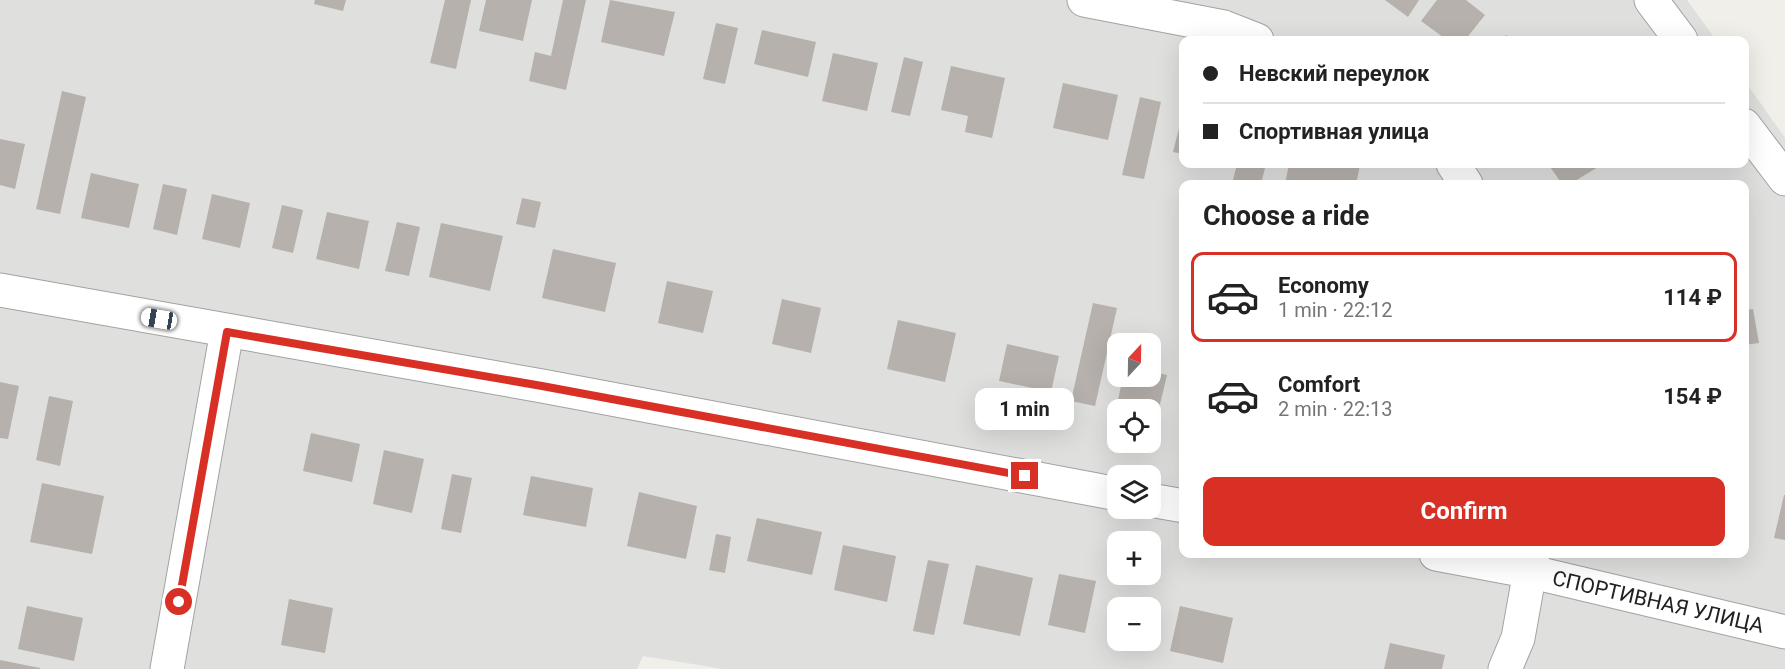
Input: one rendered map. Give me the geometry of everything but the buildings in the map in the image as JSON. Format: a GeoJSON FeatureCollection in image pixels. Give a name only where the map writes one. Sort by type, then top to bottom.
{"type":"FeatureCollection","features":[{"type":"Feature","properties":{"kind":"street"},"geometry":{"type":"LineString","coordinates":[[1084,0],[1224,27],[1247,36]]}},
{"type":"Feature","properties":{"kind":"street"},"geometry":{"type":"LineString","coordinates":[[1651,0],[1678,36]]}},
{"type":"Feature","properties":{"kind":"street"},"geometry":{"type":"LineString","coordinates":[[1749,132],[1785,179]]}},
{"type":"Feature","properties":{"kind":"street"},"geometry":{"type":"LineString","coordinates":[[0,290],[227,332],[554,388],[1107,492]]}},
{"type":"Feature","properties":{"kind":"street"},"geometry":{"type":"LineString","coordinates":[[167,669],[227,332]]}},
{"type":"Feature","properties":{"kind":"street"},"geometry":{"type":"LineString","coordinates":[[1161,502],[1179,505]]}},
{"type":"Feature","properties":{"kind":"street","name":"СПОРТИВНАЯ УЛИЦА"},"geometry":{"type":"LineString","coordinates":[[1484,558],[1533,562],[1785,632]]}},
{"type":"Feature","properties":{"kind":"street","name":"СПОРТИВНАЯ УЛИЦА"},"geometry":{"type":"LineString","coordinates":[[1505,669],[1518,638],[1533,562]]}},
{"type":"Feature","properties":{"kind":"shaded area"},"geometry":{"type":"Polygon","coordinates":[[[0,0],[1687,0],[1713,36],[1179,36],[1179,168],[1749,168],[1749,87],[1785,138],[1785,669],[723,669],[643,656],[637,669],[0,669],[0,0]]]}},
{"type":"Feature","properties":{"kind":"route"},"geometry":{"type":"LineString","coordinates":[[179,602],[227,332],[542,386],[1025,476]]}}]}
